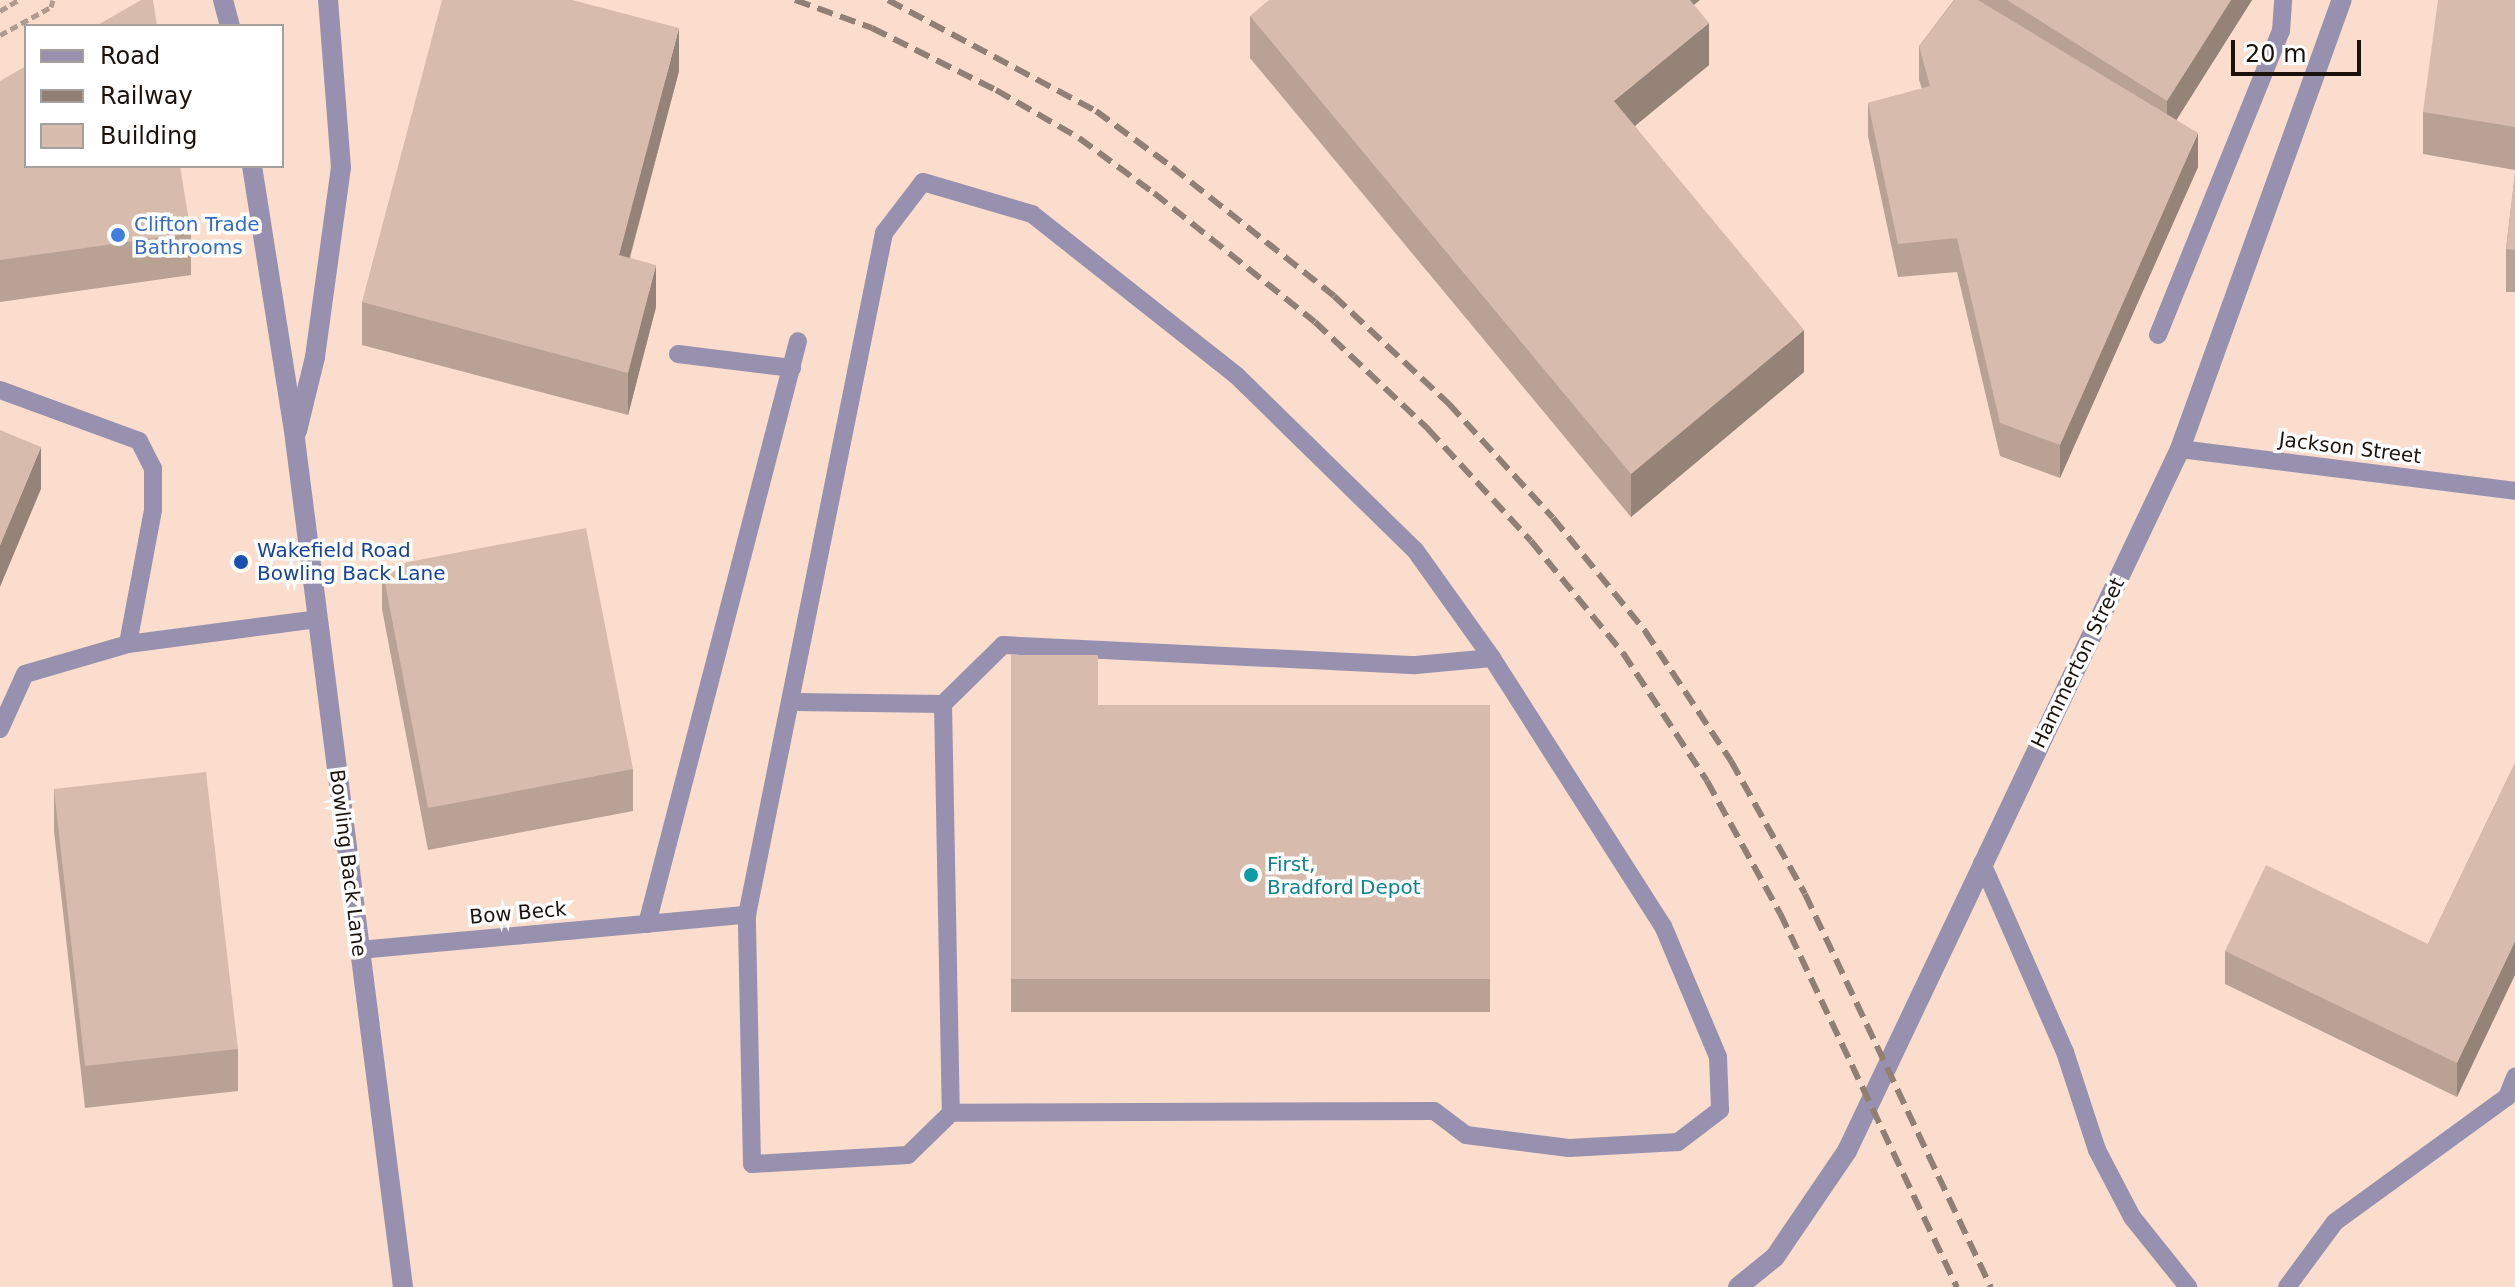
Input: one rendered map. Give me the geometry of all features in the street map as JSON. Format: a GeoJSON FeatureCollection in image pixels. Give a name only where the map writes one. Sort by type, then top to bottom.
{"type":"FeatureCollection","features":[{"type":"Feature","properties":{"kind":"street"},"geometry":{"type":"LineString","coordinates":[[223,0],[229,24]]}},
{"type":"Feature","properties":{"kind":"street","name":"Bowling Back Lane"},"geometry":{"type":"LineString","coordinates":[[295,439],[315,357],[341,168],[328,0]]}},
{"type":"Feature","properties":{"kind":"street","name":"Hammerton Street"},"geometry":{"type":"LineString","coordinates":[[1738,1287],[1775,1257],[1847,1151],[2180,449],[2342,0]]}},
{"type":"Feature","properties":{"kind":"street","name":"Bowling Back Lane"},"geometry":{"type":"LineString","coordinates":[[252,168],[295,439],[403,1287]]}},
{"type":"Feature","properties":{"kind":"lane"},"geometry":{"type":"LineString","coordinates":[[2158,335],[2281,31],[2283,0]]}},
{"type":"Feature","properties":{"kind":"lane"},"geometry":{"type":"LineString","coordinates":[[923,182],[1032,214],[1236,375],[1415,550],[1492,658],[1663,926],[1718,1057],[1720,1110],[1678,1142],[1569,1148],[1466,1135],[1434,1111],[951,1113],[908,1155],[752,1164],[747,915],[794,702],[884,233],[923,182]]}},
{"type":"Feature","properties":{"kind":"lane"},"geometry":{"type":"LineString","coordinates":[[647,924],[798,341]]}},
{"type":"Feature","properties":{"kind":"lane"},"geometry":{"type":"LineString","coordinates":[[678,354],[792,368]]}},
{"type":"Feature","properties":{"kind":"lane"},"geometry":{"type":"LineString","coordinates":[[0,390],[139,441],[153,468],[153,510],[128,644]]}},
{"type":"Feature","properties":{"kind":"lane","name":"Jackson Street"},"geometry":{"type":"LineString","coordinates":[[2180,449],[2515,491]]}},
{"type":"Feature","properties":{"kind":"lane"},"geometry":{"type":"LineString","coordinates":[[0,729],[25,674],[128,644],[317,619]]}},
{"type":"Feature","properties":{"kind":"lane"},"geometry":{"type":"LineString","coordinates":[[794,702],[943,704],[1003,645],[1416,665],[1492,658]]}},
{"type":"Feature","properties":{"kind":"lane"},"geometry":{"type":"LineString","coordinates":[[943,704],[951,1113]]}},
{"type":"Feature","properties":{"kind":"lane"},"geometry":{"type":"LineString","coordinates":[[1982,863],[2065,1052],[2097,1150],[2132,1217],[2188,1287]]}},
{"type":"Feature","properties":{"kind":"lane","name":"Bow Beck"},"geometry":{"type":"LineString","coordinates":[[359,950],[747,915]]}},
{"type":"Feature","properties":{"kind":"lane"},"geometry":{"type":"LineString","coordinates":[[2287,1287],[2335,1222],[2507,1097],[2515,1077]]}},
{"type":"Feature","properties":{"kind":"path"},"geometry":{"type":"LineString","coordinates":[[0,11],[18,0]]}},
{"type":"Feature","properties":{"kind":"path"},"geometry":{"type":"LineString","coordinates":[[0,35],[43,12],[53,0]]}},
{"type":"Feature","properties":{"kind":"building"},"geometry":{"type":"Polygon","coordinates":[[[141,0],[153,0],[157,24],[99,24],[141,0]]]}},
{"type":"Feature","properties":{"kind":"building"},"geometry":{"type":"Polygon","coordinates":[[[442,0],[572,0],[679,28],[619,255],[656,265],[628,373],[362,302],[442,0]]]}},
{"type":"Feature","properties":{"kind":"building"},"geometry":{"type":"Polygon","coordinates":[[[1269,0],[1690,0],[1709,23],[1614,101],[1804,330],[1631,474],[1250,16],[1269,0]]]}},
{"type":"Feature","properties":{"kind":"building"},"geometry":{"type":"Polygon","coordinates":[[[1955,0],[1978,0],[2198,133],[2060,445],[2000,423],[1957,238],[1898,244],[1868,103],[1930,86],[1919,46],[1955,0]]]}},
{"type":"Feature","properties":{"kind":"building"},"geometry":{"type":"Polygon","coordinates":[[[2007,0],[2231,0],[2167,101],[2007,0]]]}},
{"type":"Feature","properties":{"kind":"building"},"geometry":{"type":"Polygon","coordinates":[[[2438,0],[2515,0],[2515,127],[2423,112],[2438,0]]]}},
{"type":"Feature","properties":{"kind":"building"},"geometry":{"type":"Polygon","coordinates":[[[24,67],[24,168],[180,168],[191,233],[0,260],[0,81],[24,67]]]}},
{"type":"Feature","properties":{"kind":"building"},"geometry":{"type":"Polygon","coordinates":[[[2515,173],[2515,250],[2506,249],[2515,173]]]}},
{"type":"Feature","properties":{"kind":"building"},"geometry":{"type":"Polygon","coordinates":[[[0,430],[41,447],[0,545],[0,430]]]}},
{"type":"Feature","properties":{"kind":"building"},"geometry":{"type":"Polygon","coordinates":[[[586,528],[633,769],[428,808],[382,567],[586,528]]]}},
{"type":"Feature","properties":{"kind":"building","name":"First, Bradford Depot"},"geometry":{"type":"Polygon","coordinates":[[[1011,655],[1098,655],[1098,705],[1490,705],[1490,979],[1011,979],[1011,655]]]}},
{"type":"Feature","properties":{"kind":"building"},"geometry":{"type":"Polygon","coordinates":[[[2515,763],[2515,941],[2457,1063],[2225,951],[2266,865],[2428,944],[2515,763]]]}},
{"type":"Feature","properties":{"kind":"building"},"geometry":{"type":"Polygon","coordinates":[[[206,772],[238,1049],[85,1066],[54,789],[206,772]]]}},
{"type":"Feature","properties":{"kind":"railway"},"geometry":{"type":"LineString","coordinates":[[795,0],[872,28],[996,90],[1079,138],[1154,193],[1315,322],[1428,429],[1531,541],[1623,653],[1707,781],[1780,913],[1957,1287]]}},
{"type":"Feature","properties":{"kind":"railway"},"geometry":{"type":"LineString","coordinates":[[888,0],[1096,111],[1172,167],[1334,296],[1449,404],[1553,518],[1645,631],[1731,761],[1805,894],[1991,1287]]}},
{"type":"Feature","properties":{"kind":"place","name":"Clifton Trade Bathrooms"},"geometry":{"type":"Point","coordinates":[118,235]}},
{"type":"Feature","properties":{"kind":"place","name":"Wakefield Road Bowling Back Lane"},"geometry":{"type":"Point","coordinates":[241,562]}},
{"type":"Feature","properties":{"kind":"place","name":"First, Bradford Depot"},"geometry":{"type":"Point","coordinates":[1251,875]}}]}
